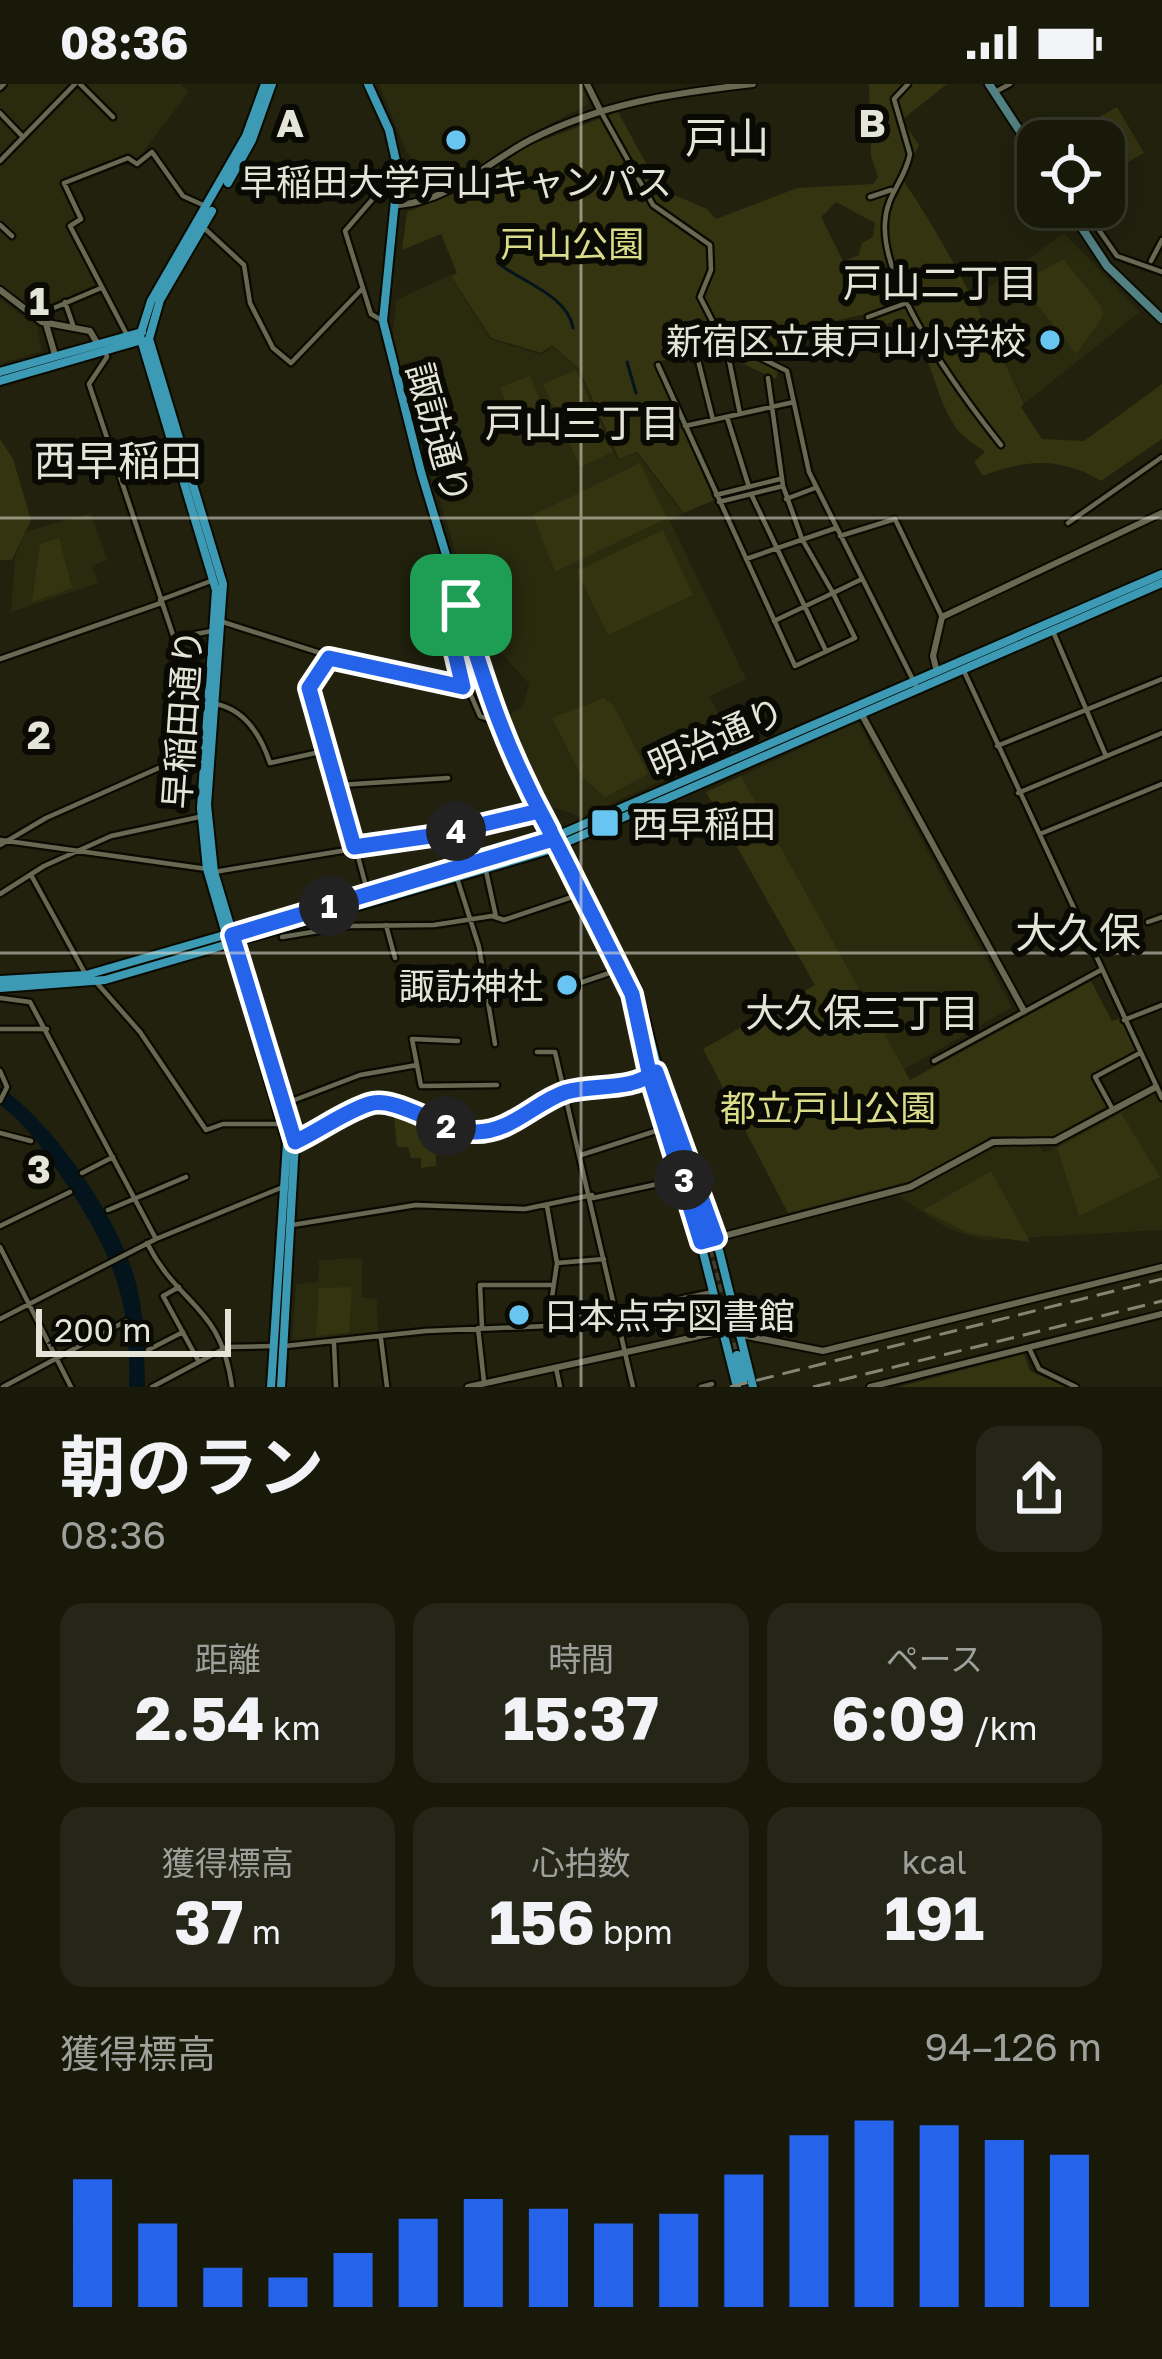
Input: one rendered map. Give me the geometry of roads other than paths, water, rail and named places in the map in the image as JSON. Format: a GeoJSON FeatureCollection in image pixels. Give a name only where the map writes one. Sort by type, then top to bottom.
{"type":"FeatureCollection","features":[{"type":"Feature","properties":{"kind":"main road"},"geometry":{"type":"LineString","coordinates":[[145,335],[151,301],[208,207],[269,84]]}},
{"type":"Feature","properties":{"kind":"main road"},"geometry":{"type":"LineString","coordinates":[[145,335],[165,290],[252,140],[269,84]]}},
{"type":"Feature","properties":{"kind":"main road","name":"諏訪通り"},"geometry":{"type":"LineString","coordinates":[[368,84],[389,130],[398,170],[399,205],[383,321],[461,605],[495,721],[636,1007],[660,1113],[740,1383]]}},
{"type":"Feature","properties":{"kind":"main road"},"geometry":{"type":"LineString","coordinates":[[992,88],[1017,127]]}},
{"type":"Feature","properties":{"kind":"main road"},"geometry":{"type":"LineString","coordinates":[[1082,228],[1107,266],[1162,319]]}},
{"type":"Feature","properties":{"kind":"main road"},"geometry":{"type":"LineString","coordinates":[[0,376],[55,355],[101,346],[127,335],[145,335]]}},
{"type":"Feature","properties":{"kind":"main road"},"geometry":{"type":"LineString","coordinates":[[0,376],[145,335]]}},
{"type":"Feature","properties":{"kind":"main road","name":"早稲田通り"},"geometry":{"type":"LineString","coordinates":[[145,335],[215,580],[219,626],[201,816],[210,870],[283,1124],[291,1185],[292,1225],[271,1387]]}},
{"type":"Feature","properties":{"kind":"main road","name":"早稲田通り"},"geometry":{"type":"LineString","coordinates":[[145,335],[221,575],[207,805],[210,870]]}},
{"type":"Feature","properties":{"kind":"main road","name":"明治通り"},"geometry":{"type":"LineString","coordinates":[[0,984],[96,982],[368,894],[555,843],[1162,574]]}},
{"type":"Feature","properties":{"kind":"main road","name":"明治通り"},"geometry":{"type":"LineString","coordinates":[[0,984],[86,975],[486,869],[860,712],[936,668],[960,663],[1162,584]]}},
{"type":"Feature","properties":{"kind":"main road","name":"諏訪通り"},"geometry":{"type":"LineString","coordinates":[[593,916],[637,988],[652,1075],[671,1111],[716,1238],[753,1387]]}},
{"type":"Feature","properties":{"kind":"main road","name":"早稲田通り"},"geometry":{"type":"LineString","coordinates":[[230,940],[295,1142],[278,1346],[281,1387]]}},
{"type":"Feature","properties":{"kind":"main road"},"geometry":{"type":"LineString","coordinates":[[671,1111],[704,1226]]}},
{"type":"Feature","properties":{"kind":"main road"},"geometry":{"type":"LineString","coordinates":[[660,1113],[680,1150]]}},
{"type":"Feature","properties":{"kind":"main road"},"geometry":{"type":"LineString","coordinates":[[737,1355],[740,1383]]}},
{"type":"Feature","properties":{"kind":"street"},"geometry":{"type":"LineString","coordinates":[[1,158],[78,84],[113,117]]}},
{"type":"Feature","properties":{"kind":"street"},"geometry":{"type":"LineString","coordinates":[[587,84],[652,205],[710,245],[711,270],[700,297],[725,340],[740,414]]}},
{"type":"Feature","properties":{"kind":"street"},"geometry":{"type":"LineString","coordinates":[[399,205],[469,181],[526,142],[600,110],[652,96],[753,84]]}},
{"type":"Feature","properties":{"kind":"street"},"geometry":{"type":"LineString","coordinates":[[908,84],[894,99],[910,154],[891,190],[885,241],[908,302],[974,412],[1001,446]]}},
{"type":"Feature","properties":{"kind":"street"},"geometry":{"type":"LineString","coordinates":[[992,88],[1010,84]]}},
{"type":"Feature","properties":{"kind":"street"},"geometry":{"type":"LineString","coordinates":[[0,113],[23,137]]}},
{"type":"Feature","properties":{"kind":"street"},"geometry":{"type":"LineString","coordinates":[[127,335],[70,226],[81,219],[64,183],[128,158],[137,164],[152,152],[183,196],[208,207]]}},
{"type":"Feature","properties":{"kind":"street"},"geometry":{"type":"LineString","coordinates":[[383,321],[371,314],[346,228],[398,170]]}},
{"type":"Feature","properties":{"kind":"street"},"geometry":{"type":"LineString","coordinates":[[870,197],[891,190]]}},
{"type":"Feature","properties":{"kind":"street"},"geometry":{"type":"LineString","coordinates":[[0,225],[11,236]]}},
{"type":"Feature","properties":{"kind":"street"},"geometry":{"type":"LineString","coordinates":[[203,227],[244,265],[250,303],[273,348],[291,364],[363,288]]}},
{"type":"Feature","properties":{"kind":"street"},"geometry":{"type":"LineString","coordinates":[[1098,228],[1127,263],[1150,264],[1162,272]]}},
{"type":"Feature","properties":{"kind":"street"},"geometry":{"type":"LineString","coordinates":[[1150,264],[1162,240]]}},
{"type":"Feature","properties":{"kind":"street"},"geometry":{"type":"LineString","coordinates":[[32,317],[101,288]]}},
{"type":"Feature","properties":{"kind":"street"},"geometry":{"type":"LineString","coordinates":[[0,290],[46,324],[90,331],[107,357],[89,384],[176,640],[219,626],[329,658],[463,687]]}},
{"type":"Feature","properties":{"kind":"street"},"geometry":{"type":"LineString","coordinates":[[65,302],[75,330]]}},
{"type":"Feature","properties":{"kind":"street"},"geometry":{"type":"LineString","coordinates":[[868,317],[908,302]]}},
{"type":"Feature","properties":{"kind":"street"},"geometry":{"type":"LineString","coordinates":[[46,324],[55,355]]}},
{"type":"Feature","properties":{"kind":"street"},"geometry":{"type":"LineString","coordinates":[[725,340],[787,371],[803,457],[915,683]]}},
{"type":"Feature","properties":{"kind":"street"},"geometry":{"type":"LineString","coordinates":[[697,356],[712,420]]}},
{"type":"Feature","properties":{"kind":"street"},"geometry":{"type":"LineString","coordinates":[[658,365],[795,666],[855,638],[786,499],[768,378]]}},
{"type":"Feature","properties":{"kind":"street"},"geometry":{"type":"LineString","coordinates":[[685,426],[794,402]]}},
{"type":"Feature","properties":{"kind":"street"},"geometry":{"type":"LineString","coordinates":[[727,417],[773,548],[826,651]]}},
{"type":"Feature","properties":{"kind":"street"},"geometry":{"type":"LineString","coordinates":[[1068,523],[1162,458]]}},
{"type":"Feature","properties":{"kind":"street"},"geometry":{"type":"LineString","coordinates":[[717,498],[782,482]]}},
{"type":"Feature","properties":{"kind":"street"},"geometry":{"type":"LineString","coordinates":[[786,499],[816,488]]}},
{"type":"Feature","properties":{"kind":"street"},"geometry":{"type":"LineString","coordinates":[[942,617],[1162,513]]}},
{"type":"Feature","properties":{"kind":"street"},"geometry":{"type":"LineString","coordinates":[[840,536],[895,519],[942,617],[933,656],[936,668]]}},
{"type":"Feature","properties":{"kind":"street"},"geometry":{"type":"LineString","coordinates":[[746,559],[836,528]]}},
{"type":"Feature","properties":{"kind":"street"},"geometry":{"type":"LineString","coordinates":[[774,620],[862,579]]}},
{"type":"Feature","properties":{"kind":"street"},"geometry":{"type":"LineString","coordinates":[[0,658],[215,580]]}},
{"type":"Feature","properties":{"kind":"street"},"geometry":{"type":"LineString","coordinates":[[461,605],[449,627],[463,687],[480,716],[495,721]]}},
{"type":"Feature","properties":{"kind":"street"},"geometry":{"type":"LineString","coordinates":[[1051,628],[1106,756]]}},
{"type":"Feature","properties":{"kind":"street"},"geometry":{"type":"LineString","coordinates":[[329,658],[309,688],[368,894]]}},
{"type":"Feature","properties":{"kind":"street"},"geometry":{"type":"LineString","coordinates":[[960,663],[1162,1098]]}},
{"type":"Feature","properties":{"kind":"street"},"geometry":{"type":"LineString","coordinates":[[997,746],[1162,680]]}},
{"type":"Feature","properties":{"kind":"street"},"geometry":{"type":"LineString","coordinates":[[216,704],[261,733],[270,763],[329,750]]}},
{"type":"Feature","properties":{"kind":"street"},"geometry":{"type":"LineString","coordinates":[[860,712],[1024,1011]]}},
{"type":"Feature","properties":{"kind":"street"},"geometry":{"type":"LineString","coordinates":[[1018,793],[1162,734]]}},
{"type":"Feature","properties":{"kind":"street"},"geometry":{"type":"LineString","coordinates":[[2,842],[206,747]]}},
{"type":"Feature","properties":{"kind":"street"},"geometry":{"type":"LineString","coordinates":[[339,785],[448,778]]}},
{"type":"Feature","properties":{"kind":"street"},"geometry":{"type":"LineString","coordinates":[[1038,835],[1162,784]]}},
{"type":"Feature","properties":{"kind":"street"},"geometry":{"type":"LineString","coordinates":[[2,842],[210,870],[438,835],[539,811]]}},
{"type":"Feature","properties":{"kind":"street"},"geometry":{"type":"LineString","coordinates":[[0,894],[111,836],[201,816]]}},
{"type":"Feature","properties":{"kind":"street"},"geometry":{"type":"LineString","coordinates":[[486,869],[496,917]]}},
{"type":"Feature","properties":{"kind":"street"},"geometry":{"type":"LineString","coordinates":[[31,875],[86,975]]}},
{"type":"Feature","properties":{"kind":"street"},"geometry":{"type":"LineString","coordinates":[[457,878],[472,919],[495,1044]]}},
{"type":"Feature","properties":{"kind":"street"},"geometry":{"type":"LineString","coordinates":[[283,937],[386,925],[504,920],[581,894]]}},
{"type":"Feature","properties":{"kind":"street"},"geometry":{"type":"LineString","coordinates":[[1148,922],[1162,917]]}},
{"type":"Feature","properties":{"kind":"street"},"geometry":{"type":"LineString","coordinates":[[386,925],[394,958]]}},
{"type":"Feature","properties":{"kind":"street"},"geometry":{"type":"LineString","coordinates":[[571,986],[621,969]]}},
{"type":"Feature","properties":{"kind":"street"},"geometry":{"type":"LineString","coordinates":[[934,1060],[1101,970]]}},
{"type":"Feature","properties":{"kind":"street"},"geometry":{"type":"LineString","coordinates":[[96,982],[140,1032],[206,1130],[223,1124],[283,1124]]}},
{"type":"Feature","properties":{"kind":"street"},"geometry":{"type":"LineString","coordinates":[[0,998],[30,1002],[156,1239]]}},
{"type":"Feature","properties":{"kind":"street"},"geometry":{"type":"LineString","coordinates":[[1124,1020],[1162,1005]]}},
{"type":"Feature","properties":{"kind":"street"},"geometry":{"type":"LineString","coordinates":[[0,1029],[47,1029]]}},
{"type":"Feature","properties":{"kind":"street"},"geometry":{"type":"LineString","coordinates":[[458,1041],[412,1039],[421,1085],[497,1085]]}},
{"type":"Feature","properties":{"kind":"street"},"geometry":{"type":"LineString","coordinates":[[537,1052],[555,1052],[633,1387]]}},
{"type":"Feature","properties":{"kind":"street"},"geometry":{"type":"LineString","coordinates":[[1113,1110],[1095,1077],[1140,1053]]}},
{"type":"Feature","properties":{"kind":"street"},"geometry":{"type":"LineString","coordinates":[[284,1104],[360,1075],[417,1065]]}},
{"type":"Feature","properties":{"kind":"street"},"geometry":{"type":"LineString","coordinates":[[0,1070],[5,1090],[0,1100]]}},
{"type":"Feature","properties":{"kind":"street"},"geometry":{"type":"LineString","coordinates":[[295,1142],[371,1102],[388,1102],[423,1119],[475,1132],[525,1117],[562,1093],[652,1075]]}},
{"type":"Feature","properties":{"kind":"street"},"geometry":{"type":"LineString","coordinates":[[701,1242],[910,1187],[993,1142],[1055,1141],[1159,1089]]}},
{"type":"Feature","properties":{"kind":"street"},"geometry":{"type":"LineString","coordinates":[[581,1155],[665,1128]]}},
{"type":"Feature","properties":{"kind":"street"},"geometry":{"type":"LineString","coordinates":[[0,1133],[31,1141]]}},
{"type":"Feature","properties":{"kind":"street"},"geometry":{"type":"LineString","coordinates":[[82,1173],[113,1157]]}},
{"type":"Feature","properties":{"kind":"street"},"geometry":{"type":"LineString","coordinates":[[108,1210],[186,1177]]}},
{"type":"Feature","properties":{"kind":"street"},"geometry":{"type":"LineString","coordinates":[[292,1225],[416,1205],[547,1206],[683,1179]]}},
{"type":"Feature","properties":{"kind":"street"},"geometry":{"type":"LineString","coordinates":[[0,1319],[147,1243],[291,1185]]}},
{"type":"Feature","properties":{"kind":"street"},"geometry":{"type":"LineString","coordinates":[[0,1226],[70,1192]]}},
{"type":"Feature","properties":{"kind":"street"},"geometry":{"type":"LineString","coordinates":[[547,1206],[557,1263],[548,1326]]}},
{"type":"Feature","properties":{"kind":"street"},"geometry":{"type":"LineString","coordinates":[[147,1243],[179,1287],[218,1328],[227,1347],[232,1387]]}},
{"type":"Feature","properties":{"kind":"street"},"geometry":{"type":"LineString","coordinates":[[0,1246],[71,1387]]}},
{"type":"Feature","properties":{"kind":"street"},"geometry":{"type":"LineString","coordinates":[[557,1263],[604,1259]]}},
{"type":"Feature","properties":{"kind":"street"},"geometry":{"type":"LineString","coordinates":[[551,1285],[480,1285],[477,1386],[722,1331],[823,1351],[1162,1267]]}},
{"type":"Feature","properties":{"kind":"street"},"geometry":{"type":"LineString","coordinates":[[179,1287],[163,1296],[200,1362]]}},
{"type":"Feature","properties":{"kind":"street"},"geometry":{"type":"LineString","coordinates":[[152,1387],[227,1347],[334,1344],[380,1336],[548,1326],[713,1292]]}},
{"type":"Feature","properties":{"kind":"street"},"geometry":{"type":"LineString","coordinates":[[870,1387],[1162,1314]]}},
{"type":"Feature","properties":{"kind":"street"},"geometry":{"type":"LineString","coordinates":[[3,1387],[126,1322]]}},
{"type":"Feature","properties":{"kind":"street"},"geometry":{"type":"LineString","coordinates":[[148,1350],[183,1332]]}},
{"type":"Feature","properties":{"kind":"street"},"geometry":{"type":"LineString","coordinates":[[380,1336],[387,1387]]}},
{"type":"Feature","properties":{"kind":"street"},"geometry":{"type":"LineString","coordinates":[[334,1344],[336,1387]]}},
{"type":"Feature","properties":{"kind":"street"},"geometry":{"type":"LineString","coordinates":[[1029,1348],[1039,1370],[1076,1387]]}},
{"type":"Feature","properties":{"kind":"street"},"geometry":{"type":"LineString","coordinates":[[556,1368],[560,1387]]}},
{"type":"Feature","properties":{"kind":"street"},"geometry":{"type":"LineString","coordinates":[[701,1387],[712,1384]]}},
{"type":"Feature","properties":{"kind":"water"},"geometry":{"type":"Polygon","coordinates":[[[0,1087],[61,1146],[112,1225],[138,1290],[145,1387],[129,1387],[127,1326],[105,1252],[48,1156],[0,1105],[0,1087]]]}},
{"type":"Feature","properties":{"kind":"waterway"},"geometry":{"type":"LineString","coordinates":[[498,263],[553,298],[573,328]]}},
{"type":"Feature","properties":{"kind":"waterway"},"geometry":{"type":"LineString","coordinates":[[627,362],[636,393]]}},
{"type":"Feature","properties":{"kind":"tunnel"},"geometry":{"type":"LineString","coordinates":[[705,1226],[737,1355]]}},
{"type":"Feature","properties":{"kind":"railway"},"geometry":{"type":"LineString","coordinates":[[730,1387],[1162,1279]]}},
{"type":"Feature","properties":{"kind":"railway"},"geometry":{"type":"LineString","coordinates":[[813,1387],[1162,1301]]}},
{"type":"Feature","properties":{"kind":"place","name":"早稲田大学戸山キャンパス"},"geometry":{"type":"Point","coordinates":[456,140]}},
{"type":"Feature","properties":{"kind":"place","name":"新宿区立東戸山小学校"},"geometry":{"type":"Point","coordinates":[1050,340]}},
{"type":"Feature","properties":{"kind":"place","name":"西早稲田"},"geometry":{"type":"Point","coordinates":[605,823]}},
{"type":"Feature","properties":{"kind":"place","name":"諏訪神社"},"geometry":{"type":"Point","coordinates":[567,985]}},
{"type":"Feature","properties":{"kind":"place","name":"日本点字図書館"},"geometry":{"type":"Point","coordinates":[519,1315]}},
{"type":"Feature","properties":{"kind":"district","name":"戸山"},"geometry":{"type":"Point","coordinates":[727,137]}},
{"type":"Feature","properties":{"kind":"district","name":"戸山二丁目"},"geometry":{"type":"Point","coordinates":[940,282]}},
{"type":"Feature","properties":{"kind":"district","name":"戸山三丁目"},"geometry":{"type":"Point","coordinates":[582,422]}},
{"type":"Feature","properties":{"kind":"district","name":"西早稲田"},"geometry":{"type":"Point","coordinates":[118,460]}},
{"type":"Feature","properties":{"kind":"district","name":"大久保"},"geometry":{"type":"Point","coordinates":[1078,932]}},
{"type":"Feature","properties":{"kind":"district","name":"大久保三丁目"},"geometry":{"type":"Point","coordinates":[862,1012]}},
{"type":"Feature","properties":{"kind":"park label","name":"戸山公園"},"geometry":{"type":"Point","coordinates":[572,243]}},
{"type":"Feature","properties":{"kind":"park label","name":"都立戸山公園"},"geometry":{"type":"Point","coordinates":[828,1107]}}]}
